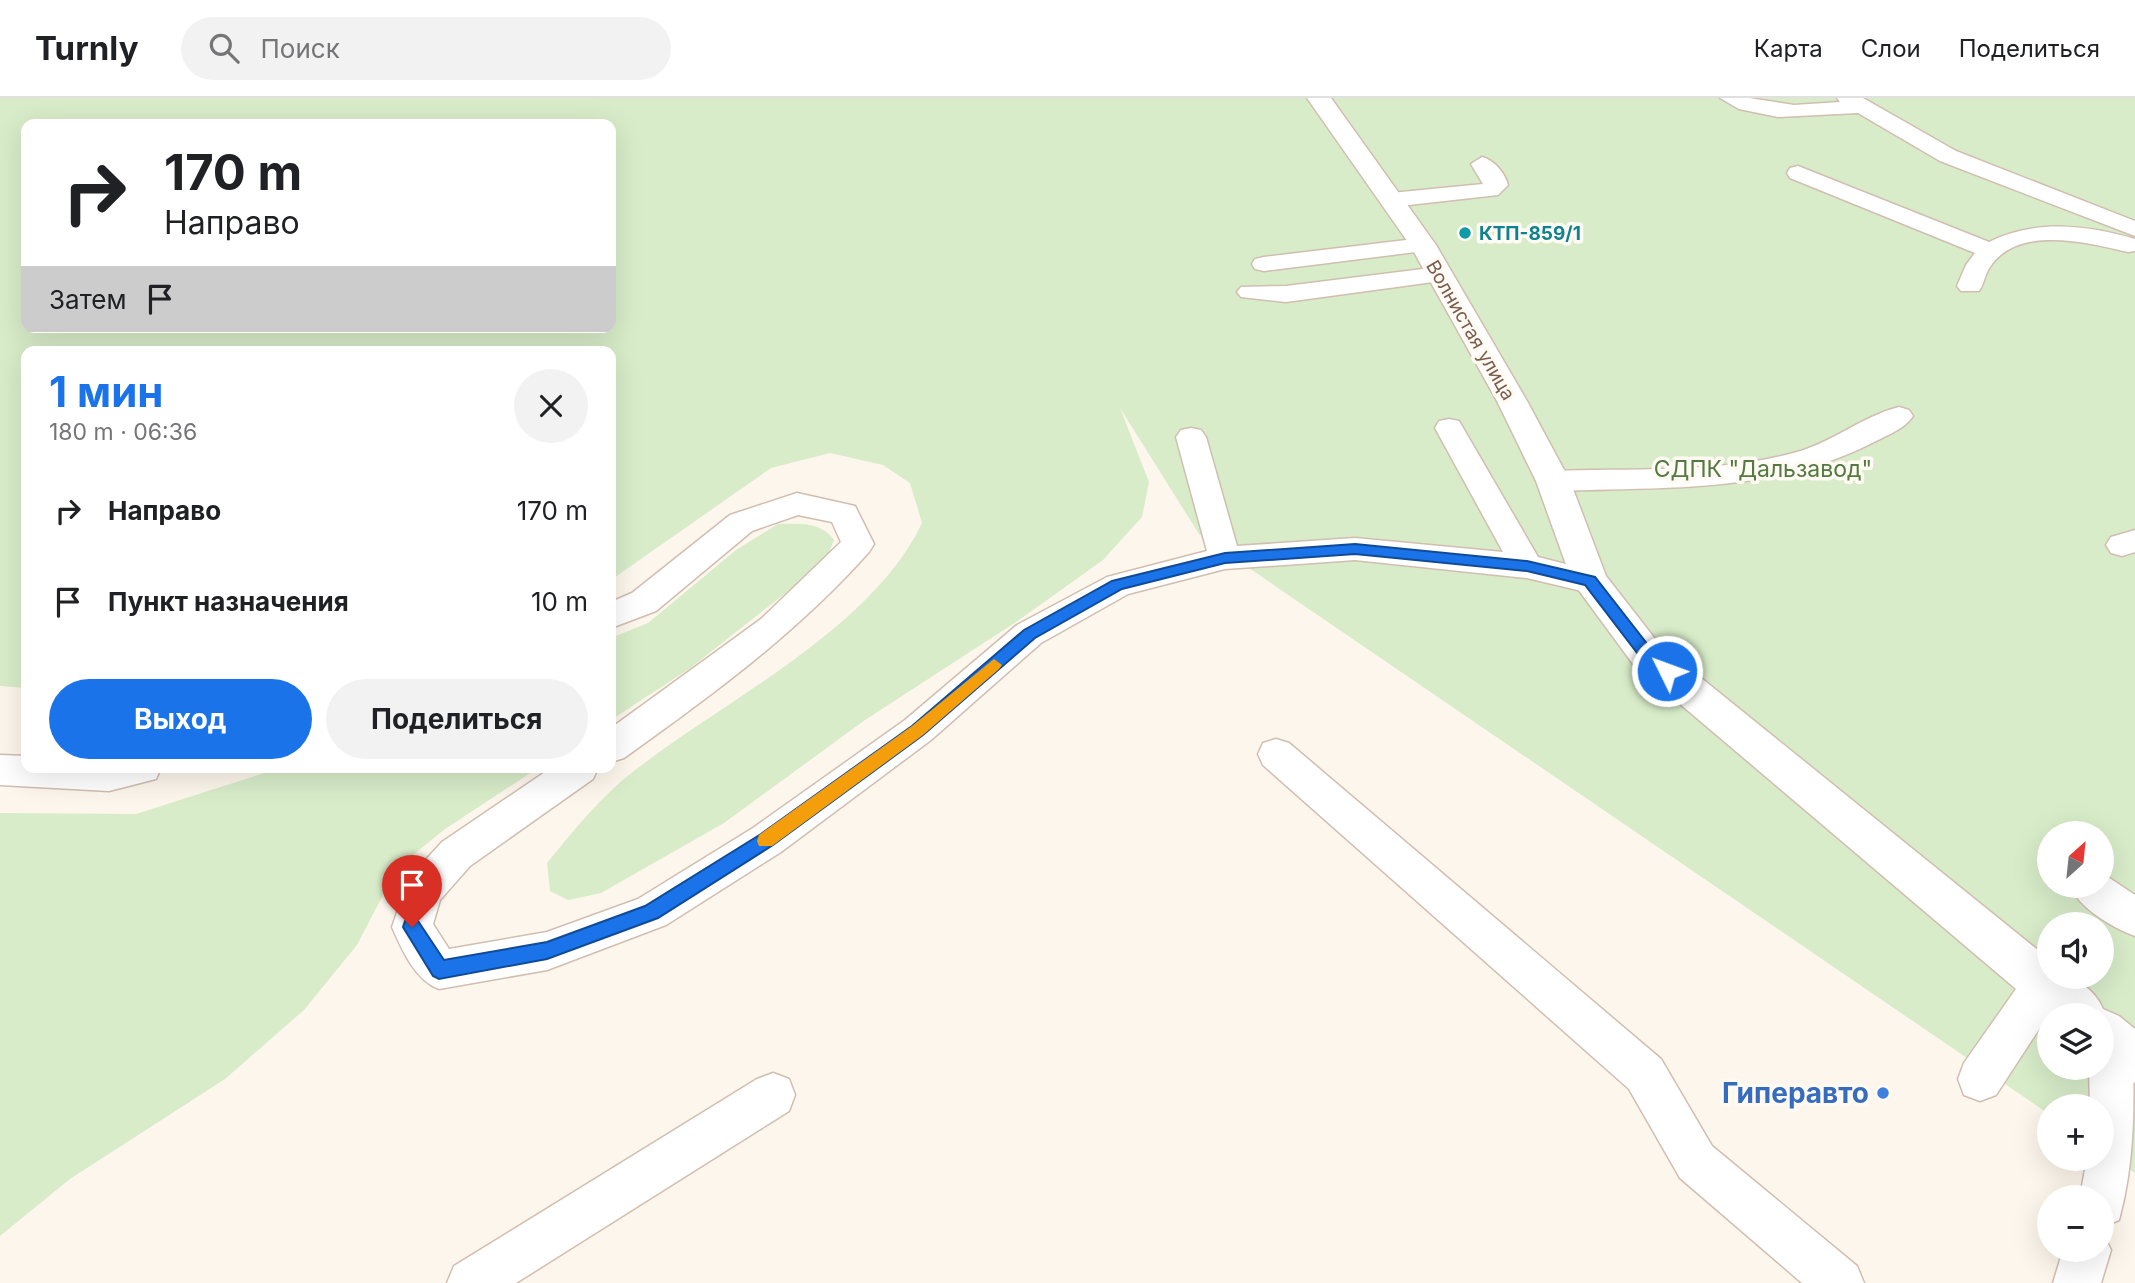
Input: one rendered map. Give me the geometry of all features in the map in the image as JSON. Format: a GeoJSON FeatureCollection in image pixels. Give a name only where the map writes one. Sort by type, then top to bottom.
{"type":"FeatureCollection","features":[{"type":"Feature","properties":{"kind":"street","name":"Волнистая улица"},"geometry":{"type":"LineString","coordinates":[[1319,98],[1423,246],[1512,401],[1553,481],[1590,581],[1646,654],[2037,976]]}},
{"type":"Feature","properties":{"kind":"street","name":"Волнистая улица"},"geometry":{"type":"LineString","coordinates":[[2052,989],[2068,1003]]}},
{"type":"Feature","properties":{"kind":"lane"},"geometry":{"type":"LineString","coordinates":[[1731,98],[1772,111],[1808,113],[1854,102],[1948,156],[2135,229]]}},
{"type":"Feature","properties":{"kind":"lane"},"geometry":{"type":"LineString","coordinates":[[1391,200],[1490,190],[1496,185],[1495,179],[1482,164]]}},
{"type":"Feature","properties":{"kind":"lane"},"geometry":{"type":"LineString","coordinates":[[1798,173],[1989,250]]}},
{"type":"Feature","properties":{"kind":"lane"},"geometry":{"type":"LineString","coordinates":[[1970,286],[1973,271],[1989,250],[2036,233],[2059,232],[2115,240],[2135,247]]}},
{"type":"Feature","properties":{"kind":"lane"},"geometry":{"type":"LineString","coordinates":[[1264,264],[1423,246]]}},
{"type":"Feature","properties":{"kind":"lane"},"geometry":{"type":"LineString","coordinates":[[1250,292],[1286,294],[1439,275]]}},
{"type":"Feature","properties":{"kind":"lane"},"geometry":{"type":"LineString","coordinates":[[1553,481],[1737,474],[1804,461],[1864,435],[1899,416]]}},
{"type":"Feature","properties":{"kind":"lane"},"geometry":{"type":"LineString","coordinates":[[1449,428],[1527,566]]}},
{"type":"Feature","properties":{"kind":"lane"},"geometry":{"type":"LineString","coordinates":[[1191,437],[1225,558]]}},
{"type":"Feature","properties":{"kind":"lane"},"geometry":{"type":"LineString","coordinates":[[616,614],[644,602],[741,523],[797,504],[844,514],[858,544],[822,583],[734,661],[616,744]]}},
{"type":"Feature","properties":{"kind":"lane"},"geometry":{"type":"LineString","coordinates":[[573,773],[456,854],[423,891],[412,927],[439,970],[547,951],[652,912],[767,840],[918,730],[1029,634],[1118,585],[1225,558],[1355,549],[1527,566],[1590,581]]}},
{"type":"Feature","properties":{"kind":"lane"},"geometry":{"type":"LineString","coordinates":[[1276,754],[1645,1074],[1696,1163],[1840,1283]]}},
{"type":"Feature","properties":{"kind":"lane"},"geometry":{"type":"LineString","coordinates":[[0,770],[21,771]]}},
{"type":"Feature","properties":{"kind":"lane"},"geometry":{"type":"LineString","coordinates":[[54,773],[109,776],[122,773]]}},
{"type":"Feature","properties":{"kind":"lane"},"geometry":{"type":"LineString","coordinates":[[2107,898],[2135,918]]}},
{"type":"Feature","properties":{"kind":"lane"},"geometry":{"type":"LineString","coordinates":[[1980,1079],[2041,989]]}},
{"type":"Feature","properties":{"kind":"lane"},"geometry":{"type":"LineString","coordinates":[[2106,1185],[2112,1111],[2110,1080]]}},
{"type":"Feature","properties":{"kind":"lane"},"geometry":{"type":"LineString","coordinates":[[471,1283],[773,1095]]}},
{"type":"Feature","properties":{"kind":"lane"},"geometry":{"type":"LineString","coordinates":[[2077,1283],[2083,1262]]}},
{"type":"Feature","properties":{"kind":"green space","name":"СДПК \"Дальзавод\""},"geometry":{"type":"Polygon","coordinates":[[[0,98],[2135,98],[2135,1173],[2114,1158],[2114,1094],[2037,1094],[2037,1106],[1199,534],[1120,408],[1149,482],[1142,517],[1103,560],[1019,620],[865,720],[724,823],[601,893],[568,900],[550,891],[547,863],[610,791],[671,744],[794,660],[833,629],[869,596],[899,561],[922,523],[910,483],[883,465],[830,453],[771,468],[616,576],[616,346],[21,346],[21,688],[0,686],[0,98]]]}},
{"type":"Feature","properties":{"kind":"green space"},"geometry":{"type":"Polygon","coordinates":[[[778,524],[816,527],[834,540],[825,562],[689,669],[616,717],[616,636],[648,623],[736,550],[778,524]]]}},
{"type":"Feature","properties":{"kind":"green space"},"geometry":{"type":"Polygon","coordinates":[[[264,773],[530,773],[445,829],[397,868],[357,945],[304,1010],[225,1079],[70,1179],[0,1236],[0,813],[136,814],[264,773]]]}},
{"type":"Feature","properties":{"kind":"slow traffic"},"geometry":{"type":"LineString","coordinates":[[766,841],[918,730],[994,665]]}},
{"type":"Feature","properties":{"kind":"place","name":"КТП-859/1"},"geometry":{"type":"Point","coordinates":[1465,233]}},
{"type":"Feature","properties":{"kind":"place","name":"Гиперавто"},"geometry":{"type":"Point","coordinates":[1883,1093]}},
{"type":"Feature","properties":{"kind":"route"},"geometry":{"type":"LineString","coordinates":[[412,927],[439,970],[547,951],[652,912],[767,840],[918,730],[1029,634],[1118,585],[1172,569],[1225,558],[1355,549],[1527,566],[1590,581],[1646,654],[1667,671]]}}]}
